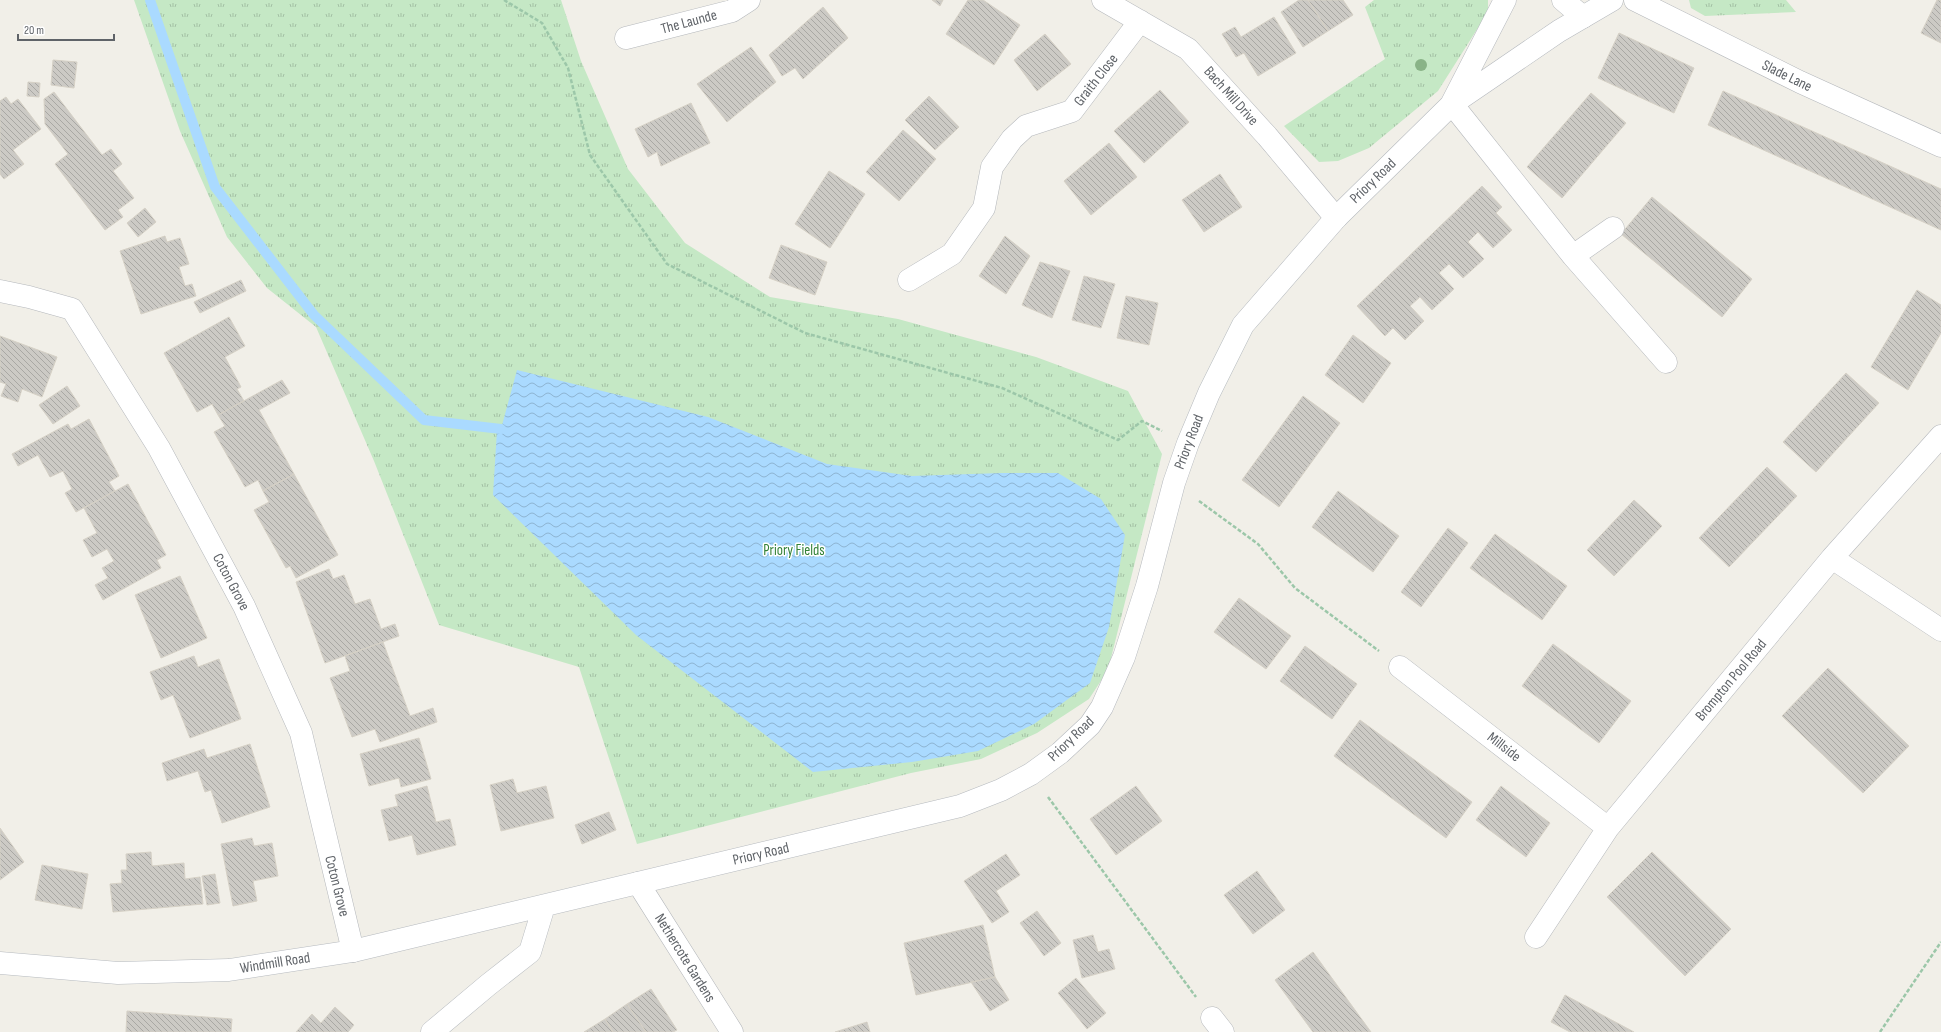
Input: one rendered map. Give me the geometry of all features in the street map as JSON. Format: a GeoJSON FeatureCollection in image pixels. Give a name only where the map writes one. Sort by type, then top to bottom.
{"type":"FeatureCollection","features":[{"type":"Feature","properties":{"kind":"street","name":"The Launde"},"geometry":{"type":"LineString","coordinates":[[626,38],[732,11],[749,0]]}},
{"type":"Feature","properties":{"kind":"street","name":"Bach Mill Drive"},"geometry":{"type":"LineString","coordinates":[[1103,0],[1188,49],[1262,130],[1336,218]]}},
{"type":"Feature","properties":{"kind":"street","name":"Priory Road"},"geometry":{"type":"LineString","coordinates":[[1452,104],[1505,0]]}},
{"type":"Feature","properties":{"kind":"street"},"geometry":{"type":"LineString","coordinates":[[1563,0],[1583,17]]}},
{"type":"Feature","properties":{"kind":"street","name":"Priory Road"},"geometry":{"type":"LineString","coordinates":[[544,906],[960,806],[1001,790],[1031,774],[1060,753],[1090,725],[1102,707],[1124,657],[1147,586],[1174,483],[1188,443],[1209,393],[1243,325],[1336,218],[1452,104],[1559,31],[1612,0]]}},
{"type":"Feature","properties":{"kind":"street","name":"Slade Lane"},"geometry":{"type":"LineString","coordinates":[[1635,0],[1800,82],[1941,146]]}},
{"type":"Feature","properties":{"kind":"street","name":"Graith Close"},"geometry":{"type":"LineString","coordinates":[[909,280],[952,254],[984,208],[992,167],[1012,140],[1026,126],[1072,111],[1140,20]]}},
{"type":"Feature","properties":{"kind":"street"},"geometry":{"type":"LineString","coordinates":[[1452,104],[1573,256],[1666,362]]}},
{"type":"Feature","properties":{"kind":"street"},"geometry":{"type":"LineString","coordinates":[[1573,256],[1613,228]]}},
{"type":"Feature","properties":{"kind":"street","name":"Coton Grove"},"geometry":{"type":"LineString","coordinates":[[0,291],[30,297],[72,310],[159,448],[244,606],[301,733],[353,951]]}},
{"type":"Feature","properties":{"kind":"street","name":"Brompton Pool Road"},"geometry":{"type":"LineString","coordinates":[[1536,937],[1608,828],[1832,558],[1941,436]]}},
{"type":"Feature","properties":{"kind":"street"},"geometry":{"type":"LineString","coordinates":[[1832,558],[1941,630]]}},
{"type":"Feature","properties":{"kind":"street","name":"Millside"},"geometry":{"type":"LineString","coordinates":[[1400,667],[1608,828]]}},
{"type":"Feature","properties":{"kind":"street","name":"Nethercote Gardens"},"geometry":{"type":"LineString","coordinates":[[638,883],[732,1032]]}},
{"type":"Feature","properties":{"kind":"street"},"geometry":{"type":"LineString","coordinates":[[432,1032],[530,952],[544,906]]}},
{"type":"Feature","properties":{"kind":"street","name":"Windmill Road"},"geometry":{"type":"LineString","coordinates":[[0,963],[118,973],[229,970],[353,951],[544,906]]}},
{"type":"Feature","properties":{"kind":"path"},"geometry":{"type":"LineString","coordinates":[[504,0],[542,23],[568,68],[590,155],[667,264],[805,334],[1002,388],[1118,440],[1142,421],[1188,443]]}},
{"type":"Feature","properties":{"kind":"path"},"geometry":{"type":"LineString","coordinates":[[1174,483],[1258,544],[1295,588],[1400,667]]}},
{"type":"Feature","properties":{"kind":"path"},"geometry":{"type":"LineString","coordinates":[[1031,774],[1217,1025]]}},
{"type":"Feature","properties":{"kind":"path"},"geometry":{"type":"LineString","coordinates":[[1880,1032],[1941,942]]}},
{"type":"Feature","properties":{"kind":"green space","name":"Priory Fields"},"geometry":{"type":"Polygon","coordinates":[[[134,0],[561,0],[581,61],[628,169],[685,243],[770,297],[898,319],[1036,357],[1128,391],[1162,454],[1108,670],[1089,699],[1037,733],[981,759],[911,773],[637,844],[579,667],[439,625],[374,461],[316,327],[267,288],[227,237],[180,131],[134,0]]]}},
{"type":"Feature","properties":{"kind":"green space"},"geometry":{"type":"Polygon","coordinates":[[[1374,0],[1488,0],[1488,12],[1438,91],[1369,148],[1338,161],[1319,162],[1284,126],[1385,59],[1365,7],[1374,0]]]}},
{"type":"Feature","properties":{"kind":"green space"},"geometry":{"type":"Polygon","coordinates":[[[1689,0],[1786,0],[1796,12],[1705,16],[1691,8],[1689,0]]]}},
{"type":"Feature","properties":{"kind":"water"},"geometry":{"type":"Polygon","coordinates":[[[517,370],[708,417],[827,464],[912,476],[1058,473],[1101,499],[1125,535],[1109,627],[1090,683],[1034,724],[978,751],[912,762],[813,772],[636,635],[493,495],[497,430],[501,429],[517,370]]]}},
{"type":"Feature","properties":{"kind":"building"},"geometry":{"type":"Polygon","coordinates":[[[932,0],[943,0],[940,6],[932,0]]]}},
{"type":"Feature","properties":{"kind":"building"},"geometry":{"type":"Polygon","coordinates":[[[968,0],[983,0],[1020,25],[994,65],[946,34],[968,0]]]}},
{"type":"Feature","properties":{"kind":"building"},"geometry":{"type":"Polygon","coordinates":[[[1299,0],[1308,0],[1328,31],[1303,47],[1281,12],[1299,0]]]}},
{"type":"Feature","properties":{"kind":"building"},"geometry":{"type":"Polygon","coordinates":[[[1308,0],[1343,0],[1353,15],[1328,31],[1308,0]]]}},
{"type":"Feature","properties":{"kind":"building"},"geometry":{"type":"Polygon","coordinates":[[[1937,0],[1941,0],[1941,43],[1921,33],[1937,0]]]}},
{"type":"Feature","properties":{"kind":"building"},"geometry":{"type":"Polygon","coordinates":[[[823,7],[848,38],[803,79],[795,68],[782,76],[769,55],[823,7]]]}},
{"type":"Feature","properties":{"kind":"building"},"geometry":{"type":"Polygon","coordinates":[[[1274,17],[1296,53],[1258,76],[1244,53],[1236,57],[1222,34],[1235,27],[1241,37],[1274,17]]]}},
{"type":"Feature","properties":{"kind":"building"},"geometry":{"type":"Polygon","coordinates":[[[1619,33],[1694,68],[1674,113],[1598,78],[1619,33]]]}},
{"type":"Feature","properties":{"kind":"building"},"geometry":{"type":"Polygon","coordinates":[[[1045,34],[1071,64],[1037,91],[1014,60],[1045,34]]]}},
{"type":"Feature","properties":{"kind":"building"},"geometry":{"type":"Polygon","coordinates":[[[751,47],[776,82],[727,122],[697,84],[751,47]]]}},
{"type":"Feature","properties":{"kind":"building"},"geometry":{"type":"Polygon","coordinates":[[[53,60],[77,62],[74,88],[51,85],[53,60]]]}},
{"type":"Feature","properties":{"kind":"building"},"geometry":{"type":"Polygon","coordinates":[[[28,82],[40,83],[39,97],[27,96],[28,82]]]}},
{"type":"Feature","properties":{"kind":"building"},"geometry":{"type":"Polygon","coordinates":[[[1160,90],[1189,122],[1144,163],[1114,131],[1160,90]]]}},
{"type":"Feature","properties":{"kind":"building"},"geometry":{"type":"Polygon","coordinates":[[[1723,91],[1941,189],[1941,230],[1708,125],[1723,91]]]}},
{"type":"Feature","properties":{"kind":"building"},"geometry":{"type":"Polygon","coordinates":[[[54,92],[102,155],[111,149],[122,164],[113,171],[134,198],[118,210],[123,217],[105,230],[55,164],[68,154],[45,124],[44,99],[54,92]]]}},
{"type":"Feature","properties":{"kind":"building"},"geometry":{"type":"Polygon","coordinates":[[[1591,93],[1626,123],[1562,198],[1527,167],[1591,93]]]}},
{"type":"Feature","properties":{"kind":"building"},"geometry":{"type":"Polygon","coordinates":[[[929,96],[959,127],[935,150],[905,120],[929,96]]]}},
{"type":"Feature","properties":{"kind":"building"},"geometry":{"type":"Polygon","coordinates":[[[6,97],[11,104],[18,99],[41,129],[13,150],[24,164],[4,179],[0,174],[0,101],[6,97]]]}},
{"type":"Feature","properties":{"kind":"building"},"geometry":{"type":"Polygon","coordinates":[[[691,103],[710,143],[661,166],[657,152],[648,157],[635,129],[691,103]]]}},
{"type":"Feature","properties":{"kind":"building"},"geometry":{"type":"Polygon","coordinates":[[[903,130],[936,159],[899,201],[866,172],[903,130]]]}},
{"type":"Feature","properties":{"kind":"building"},"geometry":{"type":"Polygon","coordinates":[[[1109,143],[1137,177],[1091,215],[1064,181],[1109,143]]]}},
{"type":"Feature","properties":{"kind":"building"},"geometry":{"type":"Polygon","coordinates":[[[829,171],[865,194],[830,248],[795,224],[829,171]]]}},
{"type":"Feature","properties":{"kind":"building"},"geometry":{"type":"Polygon","coordinates":[[[1220,174],[1242,207],[1204,232],[1182,200],[1220,174]]]}},
{"type":"Feature","properties":{"kind":"building"},"geometry":{"type":"Polygon","coordinates":[[[1482,186],[1502,207],[1496,213],[1512,230],[1493,248],[1478,232],[1468,242],[1484,259],[1463,278],[1449,264],[1439,273],[1454,289],[1432,310],[1420,297],[1410,306],[1424,321],[1405,340],[1393,328],[1385,336],[1357,306],[1482,186]]]}},
{"type":"Feature","properties":{"kind":"building"},"geometry":{"type":"Polygon","coordinates":[[[1652,197],[1752,279],[1722,317],[1621,234],[1652,197]]]}},
{"type":"Feature","properties":{"kind":"building"},"geometry":{"type":"Polygon","coordinates":[[[145,208],[156,222],[138,237],[127,223],[145,208]]]}},
{"type":"Feature","properties":{"kind":"building"},"geometry":{"type":"Polygon","coordinates":[[[165,236],[167,242],[180,238],[189,264],[179,267],[185,286],[192,284],[196,296],[141,314],[120,251],[165,236]]]}},
{"type":"Feature","properties":{"kind":"building"},"geometry":{"type":"Polygon","coordinates":[[[1005,236],[1030,256],[1006,294],[979,276],[1005,236]]]}},
{"type":"Feature","properties":{"kind":"building"},"geometry":{"type":"Polygon","coordinates":[[[781,245],[827,262],[815,295],[769,278],[781,245]]]}},
{"type":"Feature","properties":{"kind":"building"},"geometry":{"type":"Polygon","coordinates":[[[1040,262],[1070,271],[1052,318],[1022,305],[1040,262]]]}},
{"type":"Feature","properties":{"kind":"building"},"geometry":{"type":"Polygon","coordinates":[[[1084,276],[1115,284],[1101,328],[1072,320],[1084,276]]]}},
{"type":"Feature","properties":{"kind":"building"},"geometry":{"type":"Polygon","coordinates":[[[241,280],[246,291],[200,313],[194,302],[241,280]]]}},
{"type":"Feature","properties":{"kind":"building"},"geometry":{"type":"Polygon","coordinates":[[[1917,290],[1941,305],[1941,333],[1908,390],[1871,367],[1917,290]]]}},
{"type":"Feature","properties":{"kind":"building"},"geometry":{"type":"Polygon","coordinates":[[[1126,296],[1158,303],[1149,345],[1117,338],[1126,296]]]}},
{"type":"Feature","properties":{"kind":"building"},"geometry":{"type":"Polygon","coordinates":[[[229,317],[245,346],[225,357],[241,387],[237,389],[244,401],[218,415],[212,404],[197,412],[164,353],[229,317]]]}},
{"type":"Feature","properties":{"kind":"building"},"geometry":{"type":"Polygon","coordinates":[[[1353,335],[1391,363],[1363,403],[1325,375],[1353,335]]]}},
{"type":"Feature","properties":{"kind":"building"},"geometry":{"type":"Polygon","coordinates":[[[0,336],[57,357],[42,397],[22,389],[18,402],[1,396],[6,384],[0,382],[0,336]]]}},
{"type":"Feature","properties":{"kind":"building"},"geometry":{"type":"Polygon","coordinates":[[[1846,373],[1879,403],[1816,472],[1783,442],[1846,373]]]}},
{"type":"Feature","properties":{"kind":"building"},"geometry":{"type":"Polygon","coordinates":[[[282,380],[290,393],[259,410],[294,474],[263,491],[258,480],[245,487],[214,432],[225,426],[218,415],[282,380]]]}},
{"type":"Feature","properties":{"kind":"building"},"geometry":{"type":"Polygon","coordinates":[[[67,386],[80,406],[53,424],[39,405],[67,386]]]}},
{"type":"Feature","properties":{"kind":"building"},"geometry":{"type":"Polygon","coordinates":[[[1303,396],[1340,423],[1279,507],[1242,480],[1303,396]]]}},
{"type":"Feature","properties":{"kind":"building"},"geometry":{"type":"Polygon","coordinates":[[[89,419],[119,476],[109,482],[115,491],[76,512],[65,493],[72,489],[63,471],[50,477],[38,455],[18,466],[12,454],[68,424],[71,429],[89,419]]]}},
{"type":"Feature","properties":{"kind":"building"},"geometry":{"type":"Polygon","coordinates":[[[1767,467],[1797,496],[1729,567],[1699,538],[1767,467]]]}},
{"type":"Feature","properties":{"kind":"building"},"geometry":{"type":"Polygon","coordinates":[[[294,474],[338,555],[296,578],[290,566],[286,568],[254,510],[269,502],[263,491],[294,474]]]}},
{"type":"Feature","properties":{"kind":"building"},"geometry":{"type":"Polygon","coordinates":[[[128,484],[166,555],[157,560],[161,568],[103,600],[95,585],[108,578],[102,568],[114,561],[107,549],[92,557],[83,540],[97,533],[84,508],[128,484]]]}},
{"type":"Feature","properties":{"kind":"building"},"geometry":{"type":"Polygon","coordinates":[[[1338,491],[1399,536],[1373,572],[1312,527],[1338,491]]]}},
{"type":"Feature","properties":{"kind":"building"},"geometry":{"type":"Polygon","coordinates":[[[1634,500],[1662,526],[1614,576],[1587,550],[1634,500]]]}},
{"type":"Feature","properties":{"kind":"building"},"geometry":{"type":"Polygon","coordinates":[[[1448,528],[1468,543],[1421,607],[1401,592],[1448,528]]]}},
{"type":"Feature","properties":{"kind":"building"},"geometry":{"type":"Polygon","coordinates":[[[1495,534],[1567,586],[1542,620],[1470,568],[1495,534]]]}},
{"type":"Feature","properties":{"kind":"building"},"geometry":{"type":"Polygon","coordinates":[[[329,569],[333,579],[344,575],[355,604],[370,599],[381,629],[395,624],[399,636],[325,663],[296,582],[329,569]]]}},
{"type":"Feature","properties":{"kind":"building"},"geometry":{"type":"Polygon","coordinates":[[[180,576],[207,638],[161,658],[135,595],[180,576]]]}},
{"type":"Feature","properties":{"kind":"building"},"geometry":{"type":"Polygon","coordinates":[[[1239,598],[1291,636],[1266,669],[1214,632],[1239,598]]]}},
{"type":"Feature","properties":{"kind":"building"},"geometry":{"type":"Polygon","coordinates":[[[383,642],[410,716],[433,708],[437,722],[380,742],[375,729],[352,737],[330,678],[350,671],[345,656],[383,642]]]}},
{"type":"Feature","properties":{"kind":"building"},"geometry":{"type":"Polygon","coordinates":[[[1553,644],[1631,701],[1599,743],[1522,686],[1553,644]]]}},
{"type":"Feature","properties":{"kind":"building"},"geometry":{"type":"Polygon","coordinates":[[[1305,646],[1357,684],[1332,719],[1280,681],[1305,646]]]}},
{"type":"Feature","properties":{"kind":"building"},"geometry":{"type":"Polygon","coordinates":[[[194,656],[198,667],[219,659],[241,719],[190,738],[173,695],[161,700],[150,672],[194,656]]]}},
{"type":"Feature","properties":{"kind":"building"},"geometry":{"type":"Polygon","coordinates":[[[1828,668],[1909,746],[1863,793],[1782,716],[1828,668]]]}},
{"type":"Feature","properties":{"kind":"building"},"geometry":{"type":"Polygon","coordinates":[[[1360,720],[1472,802],[1446,838],[1334,756],[1360,720]]]}},
{"type":"Feature","properties":{"kind":"building"},"geometry":{"type":"Polygon","coordinates":[[[419,738],[431,779],[401,787],[399,778],[369,786],[360,754],[419,738]]]}},
{"type":"Feature","properties":{"kind":"building"},"geometry":{"type":"Polygon","coordinates":[[[250,744],[270,807],[222,823],[211,790],[205,792],[198,771],[167,781],[162,763],[204,749],[207,758],[250,744]]]}},
{"type":"Feature","properties":{"kind":"building"},"geometry":{"type":"Polygon","coordinates":[[[513,779],[517,793],[546,786],[554,818],[501,831],[490,785],[513,779]]]}},
{"type":"Feature","properties":{"kind":"building"},"geometry":{"type":"Polygon","coordinates":[[[427,786],[436,822],[450,819],[456,845],[417,855],[412,835],[389,841],[381,810],[398,806],[395,795],[427,786]]]}},
{"type":"Feature","properties":{"kind":"building"},"geometry":{"type":"Polygon","coordinates":[[[1136,786],[1162,821],[1116,855],[1090,819],[1136,786]]]}},
{"type":"Feature","properties":{"kind":"building"},"geometry":{"type":"Polygon","coordinates":[[[1501,786],[1550,823],[1526,857],[1476,820],[1501,786]]]}},
{"type":"Feature","properties":{"kind":"building"},"geometry":{"type":"Polygon","coordinates":[[[609,812],[616,830],[582,844],[575,825],[609,812]]]}},
{"type":"Feature","properties":{"kind":"building"},"geometry":{"type":"Polygon","coordinates":[[[0,828],[24,862],[0,880],[0,828]]]}},
{"type":"Feature","properties":{"kind":"building"},"geometry":{"type":"Polygon","coordinates":[[[252,838],[254,846],[272,843],[278,876],[253,881],[257,901],[233,906],[221,844],[252,838]]]}},
{"type":"Feature","properties":{"kind":"building"},"geometry":{"type":"Polygon","coordinates":[[[151,852],[152,866],[184,863],[185,879],[200,877],[203,904],[113,912],[110,884],[122,883],[121,870],[127,870],[126,854],[151,852]]]}},
{"type":"Feature","properties":{"kind":"building"},"geometry":{"type":"Polygon","coordinates":[[[1652,852],[1731,929],[1685,976],[1607,897],[1652,852]]]}},
{"type":"Feature","properties":{"kind":"building"},"geometry":{"type":"Polygon","coordinates":[[[1006,854],[1020,875],[996,891],[1009,912],[992,923],[964,881],[1006,854]]]}},
{"type":"Feature","properties":{"kind":"building"},"geometry":{"type":"Polygon","coordinates":[[[42,865],[88,874],[82,909],[35,900],[42,865]]]}},
{"type":"Feature","properties":{"kind":"building"},"geometry":{"type":"Polygon","coordinates":[[[1257,871],[1285,910],[1253,934],[1224,895],[1257,871]]]}},
{"type":"Feature","properties":{"kind":"building"},"geometry":{"type":"Polygon","coordinates":[[[215,874],[220,903],[207,905],[202,876],[215,874]]]}},
{"type":"Feature","properties":{"kind":"building"},"geometry":{"type":"Polygon","coordinates":[[[1037,911],[1061,943],[1044,956],[1020,923],[1037,911]]]}},
{"type":"Feature","properties":{"kind":"building"},"geometry":{"type":"Polygon","coordinates":[[[983,925],[995,977],[916,995],[904,943],[983,925]]]}},
{"type":"Feature","properties":{"kind":"building"},"geometry":{"type":"Polygon","coordinates":[[[1093,935],[1098,952],[1109,949],[1115,969],[1082,978],[1073,940],[1093,935]]]}},
{"type":"Feature","properties":{"kind":"building"},"geometry":{"type":"Polygon","coordinates":[[[1313,952],[1371,1032],[1313,1032],[1275,980],[1313,952]]]}},
{"type":"Feature","properties":{"kind":"building"},"geometry":{"type":"Polygon","coordinates":[[[995,977],[1009,1000],[990,1011],[971,982],[995,977]]]}},
{"type":"Feature","properties":{"kind":"building"},"geometry":{"type":"Polygon","coordinates":[[[1076,978],[1106,1013],[1087,1029],[1058,993],[1076,978]]]}},
{"type":"Feature","properties":{"kind":"building"},"geometry":{"type":"Polygon","coordinates":[[[651,989],[677,1030],[673,1032],[646,1032],[627,1004],[651,989]]]}},
{"type":"Feature","properties":{"kind":"building"},"geometry":{"type":"Polygon","coordinates":[[[1565,995],[1634,1032],[1570,1032],[1551,1022],[1565,995]]]}},
{"type":"Feature","properties":{"kind":"building"},"geometry":{"type":"Polygon","coordinates":[[[627,1004],[646,1032],[613,1032],[605,1019],[627,1004]]]}},
{"type":"Feature","properties":{"kind":"building"},"geometry":{"type":"Polygon","coordinates":[[[335,1007],[354,1025],[348,1032],[296,1032],[312,1014],[321,1023],[335,1007]]]}},
{"type":"Feature","properties":{"kind":"building"},"geometry":{"type":"Polygon","coordinates":[[[127,1011],[232,1019],[231,1032],[126,1032],[127,1011]]]}},
{"type":"Feature","properties":{"kind":"building"},"geometry":{"type":"Polygon","coordinates":[[[605,1019],[613,1032],[584,1032],[605,1019]]]}},
{"type":"Feature","properties":{"kind":"building"},"geometry":{"type":"Polygon","coordinates":[[[867,1022],[870,1032],[835,1032],[867,1022]]]}},
{"type":"Feature","properties":{"kind":"waterway"},"geometry":{"type":"LineString","coordinates":[[150,0],[215,187],[314,315],[424,420],[501,429]]}}]}
